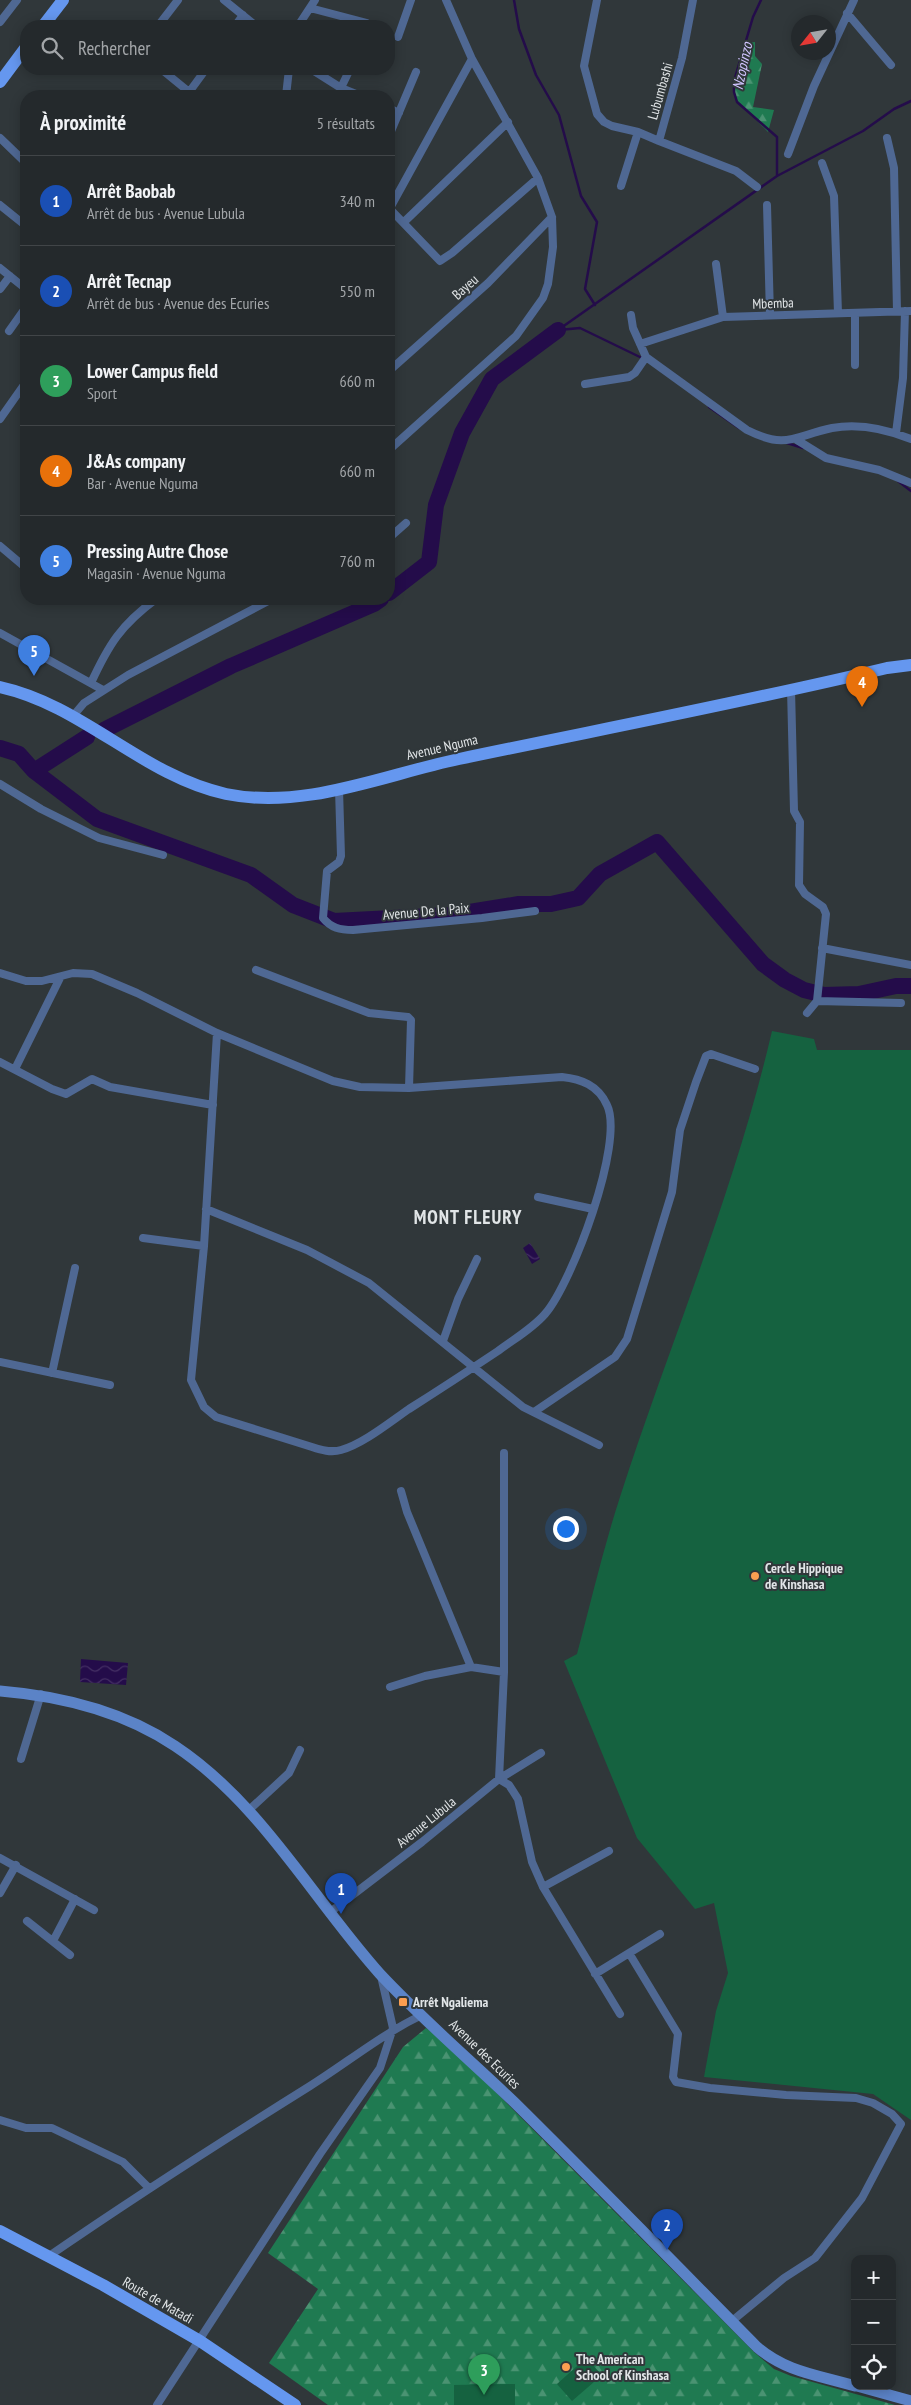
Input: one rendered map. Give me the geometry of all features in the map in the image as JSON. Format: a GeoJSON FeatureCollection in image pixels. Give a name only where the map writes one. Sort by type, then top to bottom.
{"type":"FeatureCollection","features":[{"type":"Feature","properties":{"kind":"main road"},"geometry":{"type":"LineString","coordinates":[[48,20],[63,0]]}},
{"type":"Feature","properties":{"kind":"main road"},"geometry":{"type":"LineString","coordinates":[[0,82],[20,55]]}},
{"type":"Feature","properties":{"kind":"main road","name":"Avenue Nguma"},"geometry":{"type":"LineString","coordinates":[[0,686],[25,693],[73,716],[157,767],[192,784],[226,794],[290,798],[339,788],[431,764],[911,665]]}},
{"type":"Feature","properties":{"kind":"main road","name":"Route de Matadi"},"geometry":{"type":"LineString","coordinates":[[0,2231],[49,2256],[200,2341],[295,2405]]}},
{"type":"Feature","properties":{"kind":"street"},"geometry":{"type":"LineString","coordinates":[[0,22],[17,0]]}},
{"type":"Feature","properties":{"kind":"street"},"geometry":{"type":"LineString","coordinates":[[163,20],[178,0]]}},
{"type":"Feature","properties":{"kind":"street"},"geometry":{"type":"LineString","coordinates":[[224,0],[249,20]]}},
{"type":"Feature","properties":{"kind":"street"},"geometry":{"type":"LineString","coordinates":[[398,37],[411,0]]}},
{"type":"Feature","properties":{"kind":"street"},"geometry":{"type":"LineString","coordinates":[[395,445],[516,336],[538,305],[548,284],[554,239],[552,216],[538,178],[472,58],[446,0]]}},
{"type":"Feature","properties":{"kind":"street"},"geometry":{"type":"LineString","coordinates":[[597,0],[584,60],[585,74],[594,108],[604,122],[638,132],[659,141]]}},
{"type":"Feature","properties":{"kind":"street","name":"Lubumbashi"},"geometry":{"type":"LineString","coordinates":[[693,0],[682,58],[659,141],[736,171],[757,187]]}},
{"type":"Feature","properties":{"kind":"street"},"geometry":{"type":"LineString","coordinates":[[788,154],[814,86],[854,0]]}},
{"type":"Feature","properties":{"kind":"street"},"geometry":{"type":"LineString","coordinates":[[302,20],[312,2],[360,20]]}},
{"type":"Feature","properties":{"kind":"street"},"geometry":{"type":"LineString","coordinates":[[847,13],[891,65]]}},
{"type":"Feature","properties":{"kind":"street"},"geometry":{"type":"LineString","coordinates":[[239,20],[243,15]]}},
{"type":"Feature","properties":{"kind":"street"},"geometry":{"type":"LineString","coordinates":[[395,197],[472,58]]}},
{"type":"Feature","properties":{"kind":"street"},"geometry":{"type":"LineString","coordinates":[[395,122],[416,72]]}},
{"type":"Feature","properties":{"kind":"street"},"geometry":{"type":"LineString","coordinates":[[168,75],[184,90]]}},
{"type":"Feature","properties":{"kind":"street"},"geometry":{"type":"LineString","coordinates":[[193,90],[202,75]]}},
{"type":"Feature","properties":{"kind":"street"},"geometry":{"type":"LineString","coordinates":[[287,90],[288,75]]}},
{"type":"Feature","properties":{"kind":"street"},"geometry":{"type":"LineString","coordinates":[[320,75],[346,90]]}},
{"type":"Feature","properties":{"kind":"street"},"geometry":{"type":"LineString","coordinates":[[341,88],[347,75]]}},
{"type":"Feature","properties":{"kind":"street"},"geometry":{"type":"LineString","coordinates":[[395,111],[399,113]]}},
{"type":"Feature","properties":{"kind":"street"},"geometry":{"type":"LineString","coordinates":[[404,222],[508,122]]}},
{"type":"Feature","properties":{"kind":"street"},"geometry":{"type":"LineString","coordinates":[[621,186],[638,132]]}},
{"type":"Feature","properties":{"kind":"street"},"geometry":{"type":"LineString","coordinates":[[0,138],[20,157]]}},
{"type":"Feature","properties":{"kind":"street"},"geometry":{"type":"LineString","coordinates":[[887,138],[894,168],[897,311]]}},
{"type":"Feature","properties":{"kind":"street"},"geometry":{"type":"LineString","coordinates":[[822,162],[834,196],[838,313]]}},
{"type":"Feature","properties":{"kind":"street"},"geometry":{"type":"LineString","coordinates":[[395,214],[438,260],[442,260],[538,178]]}},
{"type":"Feature","properties":{"kind":"street"},"geometry":{"type":"LineString","coordinates":[[767,205],[770,315]]}},
{"type":"Feature","properties":{"kind":"street"},"geometry":{"type":"LineString","coordinates":[[0,206],[20,221]]}},
{"type":"Feature","properties":{"kind":"street","name":"Bayeu"},"geometry":{"type":"LineString","coordinates":[[395,366],[488,283],[552,216]]}},
{"type":"Feature","properties":{"kind":"street"},"geometry":{"type":"LineString","coordinates":[[716,264],[723,317]]}},
{"type":"Feature","properties":{"kind":"street"},"geometry":{"type":"LineString","coordinates":[[0,268],[20,284]]}},
{"type":"Feature","properties":{"kind":"street"},"geometry":{"type":"LineString","coordinates":[[0,289],[10,276]]}},
{"type":"Feature","properties":{"kind":"street"},"geometry":{"type":"LineString","coordinates":[[896,433],[903,378],[908,311]]}},
{"type":"Feature","properties":{"kind":"street","name":"Mbemba"},"geometry":{"type":"LineString","coordinates":[[640,344],[723,317],[908,311]]}},
{"type":"Feature","properties":{"kind":"street"},"geometry":{"type":"LineString","coordinates":[[854,313],[855,365]]}},
{"type":"Feature","properties":{"kind":"street"},"geometry":{"type":"LineString","coordinates":[[9,331],[20,315]]}},
{"type":"Feature","properties":{"kind":"street"},"geometry":{"type":"LineString","coordinates":[[631,315],[633,328],[646,357],[747,430],[775,441],[797,440],[834,428],[867,426],[896,433],[911,439]]}},
{"type":"Feature","properties":{"kind":"street"},"geometry":{"type":"LineString","coordinates":[[585,384],[629,377],[646,357]]}},
{"type":"Feature","properties":{"kind":"street"},"geometry":{"type":"LineString","coordinates":[[0,419],[20,391]]}},
{"type":"Feature","properties":{"kind":"street"},"geometry":{"type":"LineString","coordinates":[[797,440],[826,458],[879,470],[911,483]]}},
{"type":"Feature","properties":{"kind":"street"},"geometry":{"type":"LineString","coordinates":[[395,533],[406,523]]}},
{"type":"Feature","properties":{"kind":"street"},"geometry":{"type":"LineString","coordinates":[[1,548],[20,563]]}},
{"type":"Feature","properties":{"kind":"street"},"geometry":{"type":"LineString","coordinates":[[91,683],[109,646],[120,631],[149,605]]}},
{"type":"Feature","properties":{"kind":"street"},"geometry":{"type":"LineString","coordinates":[[73,716],[84,703],[103,690],[261,605]]}},
{"type":"Feature","properties":{"kind":"street"},"geometry":{"type":"LineString","coordinates":[[0,633],[103,690]]}},
{"type":"Feature","properties":{"kind":"street"},"geometry":{"type":"LineString","coordinates":[[791,689],[794,811],[800,822],[798,880],[805,894],[825,910],[817,998],[807,1013]]}},
{"type":"Feature","properties":{"kind":"street"},"geometry":{"type":"LineString","coordinates":[[0,784],[41,809],[99,838],[164,855]]}},
{"type":"Feature","properties":{"kind":"street","name":"Avenue De la Paix"},"geometry":{"type":"LineString","coordinates":[[339,788],[341,856],[339,862],[327,871],[323,916],[338,930],[482,918],[535,911]]}},
{"type":"Feature","properties":{"kind":"street"},"geometry":{"type":"LineString","coordinates":[[822,948],[911,965]]}},
{"type":"Feature","properties":{"kind":"street"},"geometry":{"type":"LineString","coordinates":[[256,970],[369,1013],[408,1017],[413,1024],[409,1088]]}},
{"type":"Feature","properties":{"kind":"street"},"geometry":{"type":"LineString","coordinates":[[0,973],[26,981],[60,978],[73,973],[92,974],[119,984],[217,1033],[333,1081],[360,1087],[409,1088],[562,1077],[578,1078],[588,1082],[602,1096],[608,1105],[611,1117],[611,1131],[601,1184],[576,1261],[556,1300],[531,1328],[390,1422],[340,1450],[326,1451],[216,1417],[204,1407],[191,1380],[204,1246],[217,1033]]}},
{"type":"Feature","properties":{"kind":"street"},"geometry":{"type":"LineString","coordinates":[[15,1069],[60,978]]}},
{"type":"Feature","properties":{"kind":"street"},"geometry":{"type":"LineString","coordinates":[[817,998],[901,1003]]}},
{"type":"Feature","properties":{"kind":"street"},"geometry":{"type":"LineString","coordinates":[[534,1412],[615,1357],[627,1339],[672,1192],[680,1130],[706,1056],[712,1054],[755,1069]]}},
{"type":"Feature","properties":{"kind":"street"},"geometry":{"type":"LineString","coordinates":[[0,1062],[52,1089],[66,1094],[92,1079],[110,1087],[213,1105]]}},
{"type":"Feature","properties":{"kind":"street"},"geometry":{"type":"LineString","coordinates":[[538,1197],[593,1209]]}},
{"type":"Feature","properties":{"kind":"street"},"geometry":{"type":"LineString","coordinates":[[206,1209],[307,1250],[369,1283],[475,1366],[523,1407],[599,1445]]}},
{"type":"Feature","properties":{"kind":"street"},"geometry":{"type":"LineString","coordinates":[[143,1238],[204,1246]]}},
{"type":"Feature","properties":{"kind":"street"},"geometry":{"type":"LineString","coordinates":[[443,1341],[458,1299],[478,1259]]}},
{"type":"Feature","properties":{"kind":"street"},"geometry":{"type":"LineString","coordinates":[[52,1373],[75,1268]]}},
{"type":"Feature","properties":{"kind":"street"},"geometry":{"type":"LineString","coordinates":[[0,1362],[110,1384]]}},
{"type":"Feature","properties":{"kind":"street"},"geometry":{"type":"LineString","coordinates":[[504,1453],[504,1672],[499,1778],[509,1785],[518,1799],[532,1862],[543,1888],[620,2014]]}},
{"type":"Feature","properties":{"kind":"street"},"geometry":{"type":"LineString","coordinates":[[401,1491],[406,1512],[471,1667]]}},
{"type":"Feature","properties":{"kind":"street"},"geometry":{"type":"LineString","coordinates":[[390,1687],[425,1676],[471,1667],[504,1672]]}},
{"type":"Feature","properties":{"kind":"street","name":"Avenue des Ecuries"},"geometry":{"type":"LineString","coordinates":[[0,1691],[41,1694],[110,1712],[173,1744],[215,1776],[249,1810],[329,1913],[381,1974],[602,2189],[772,2360],[788,2367],[851,2385]]}},
{"type":"Feature","properties":{"kind":"street"},"geometry":{"type":"LineString","coordinates":[[21,1759],[41,1694]]}},
{"type":"Feature","properties":{"kind":"street"},"geometry":{"type":"LineString","coordinates":[[249,1810],[289,1773],[300,1750]]}},
{"type":"Feature","properties":{"kind":"street","name":"Avenue Lubula"},"geometry":{"type":"LineString","coordinates":[[329,1913],[422,1842],[499,1778],[541,1753]]}},
{"type":"Feature","properties":{"kind":"street"},"geometry":{"type":"LineString","coordinates":[[543,1888],[609,1851]]}},
{"type":"Feature","properties":{"kind":"street"},"geometry":{"type":"LineString","coordinates":[[0,1858],[94,1910]]}},
{"type":"Feature","properties":{"kind":"street"},"geometry":{"type":"LineString","coordinates":[[0,1893],[16,1866]]}},
{"type":"Feature","properties":{"kind":"street"},"geometry":{"type":"LineString","coordinates":[[53,1941],[75,1899]]}},
{"type":"Feature","properties":{"kind":"street"},"geometry":{"type":"LineString","coordinates":[[27,1921],[70,1955]]}},
{"type":"Feature","properties":{"kind":"street"},"geometry":{"type":"LineString","coordinates":[[595,1974],[660,1934]]}},
{"type":"Feature","properties":{"kind":"street"},"geometry":{"type":"LineString","coordinates":[[629,1953],[678,2034],[673,2077],[676,2082],[710,2088],[786,2095],[856,2098],[886,2110],[902,2124],[862,2198],[815,2258],[784,2278],[732,2321]]}},
{"type":"Feature","properties":{"kind":"street"},"geometry":{"type":"LineString","coordinates":[[157,2405],[320,2154],[380,2068],[393,2028],[381,1974]]}},
{"type":"Feature","properties":{"kind":"street"},"geometry":{"type":"LineString","coordinates":[[49,2256],[149,2188],[345,2064],[393,2028],[422,2015]]}},
{"type":"Feature","properties":{"kind":"street"},"geometry":{"type":"LineString","coordinates":[[0,2120],[26,2128],[52,2128],[123,2162],[149,2188]]}},
{"type":"Feature","properties":{"kind":"street","name":"Avenue des Ecuries"},"geometry":{"type":"LineString","coordinates":[[871,2390],[911,2401]]}},
{"type":"Feature","properties":{"kind":"green space"},"geometry":{"type":"Polygon","coordinates":[[[755,42],[755,56],[762,64],[753,107],[774,110],[768,132],[735,98],[734,85],[748,43],[755,42]]]}},
{"type":"Feature","properties":{"kind":"green space","name":"Cercle Hippique de Kinshasa"},"geometry":{"type":"Polygon","coordinates":[[[772,1031],[814,1039],[817,1050],[911,1050],[911,2120],[873,2094],[704,2077],[716,2011],[728,1973],[714,1903],[695,1909],[637,1838],[564,1661],[577,1654],[614,1517],[639,1439],[740,1150],[772,1031]]]}},
{"type":"Feature","properties":{"kind":"green space"},"geometry":{"type":"Polygon","coordinates":[[[426,2028],[450,2046],[755,2353],[774,2369],[791,2376],[895,2405],[328,2405],[269,2363],[318,2289],[268,2253],[403,2047],[426,2028]]]}},
{"type":"Feature","properties":{"kind":"green space"},"geometry":{"type":"Polygon","coordinates":[[[586,2358],[602,2375],[572,2401],[557,2384],[586,2358]]]}},
{"type":"Feature","properties":{"kind":"green space"},"geometry":{"type":"Polygon","coordinates":[[[515,2384],[515,2405],[454,2405],[454,2385],[515,2384]]]}},
{"type":"Feature","properties":{"kind":"water"},"geometry":{"type":"Polygon","coordinates":[[[530,1243],[540,1259],[532,1264],[523,1248],[530,1243]]]}},
{"type":"Feature","properties":{"kind":"water"},"geometry":{"type":"Polygon","coordinates":[[[81,1659],[128,1663],[126,1685],[80,1682],[81,1659]]]}},
{"type":"Feature","properties":{"kind":"waterway"},"geometry":{"type":"LineString","coordinates":[[514,0],[519,29],[536,75],[559,115],[581,196],[597,222],[585,289],[595,305]]}},
{"type":"Feature","properties":{"kind":"waterway","name":"Nzopinzo"},"geometry":{"type":"LineString","coordinates":[[761,0],[753,17],[734,81],[734,92],[737,102],[777,137],[777,176]]}},
{"type":"Feature","properties":{"kind":"waterway"},"geometry":{"type":"LineString","coordinates":[[558,330],[777,176],[863,131],[894,109],[911,101]]}},
{"type":"Feature","properties":{"kind":"waterway"},"geometry":{"type":"LineString","coordinates":[[559,330],[580,328],[644,359]]}},
{"type":"Feature","properties":{"kind":"waterway"},"geometry":{"type":"LineString","coordinates":[[395,588],[429,562],[436,505],[462,433],[492,379],[558,330]]}},
{"type":"Feature","properties":{"kind":"waterway"},"geometry":{"type":"LineString","coordinates":[[709,407],[739,428]]}},
{"type":"Feature","properties":{"kind":"waterway"},"geometry":{"type":"LineString","coordinates":[[787,443],[803,448]]}},
{"type":"Feature","properties":{"kind":"waterway"},"geometry":{"type":"LineString","coordinates":[[898,481],[911,491]]}},
{"type":"Feature","properties":{"kind":"waterway"},"geometry":{"type":"LineString","coordinates":[[104,730],[231,666],[372,605]]}},
{"type":"Feature","properties":{"kind":"waterway"},"geometry":{"type":"LineString","coordinates":[[34,771],[87,737]]}},
{"type":"Feature","properties":{"kind":"waterway"},"geometry":{"type":"LineString","coordinates":[[0,748],[19,754],[34,771],[97,819],[251,875],[293,905],[334,921],[451,915],[519,904],[551,904],[578,898],[600,874],[657,842],[763,964],[785,980],[804,990],[824,995],[859,994],[896,986],[911,986]]}},
{"type":"Feature","properties":{"kind":"place","name":"Pressing Autre Chose"},"geometry":{"type":"Point","coordinates":[34,676]}},
{"type":"Feature","properties":{"kind":"place","name":"J&As company"},"geometry":{"type":"Point","coordinates":[862,707]}},
{"type":"Feature","properties":{"kind":"place","name":"Cercle Hippique de Kinshasa"},"geometry":{"type":"Point","coordinates":[755,1576]}},
{"type":"Feature","properties":{"kind":"place","name":"Arrêt Baobab"},"geometry":{"type":"Point","coordinates":[341,1914]}},
{"type":"Feature","properties":{"kind":"place","name":"Arrêt Ngaliema"},"geometry":{"type":"Point","coordinates":[403,2002]}},
{"type":"Feature","properties":{"kind":"place","name":"Arrêt Tecnap"},"geometry":{"type":"Point","coordinates":[667,2250]}},
{"type":"Feature","properties":{"kind":"place","name":"The American School of Kinshasa"},"geometry":{"type":"Point","coordinates":[566,2367]}},
{"type":"Feature","properties":{"kind":"place","name":"Lower Campus field"},"geometry":{"type":"Point","coordinates":[484,2395]}},
{"type":"Feature","properties":{"kind":"district","name":"MONT FLEURY"},"geometry":{"type":"Point","coordinates":[468,1217]}}]}
